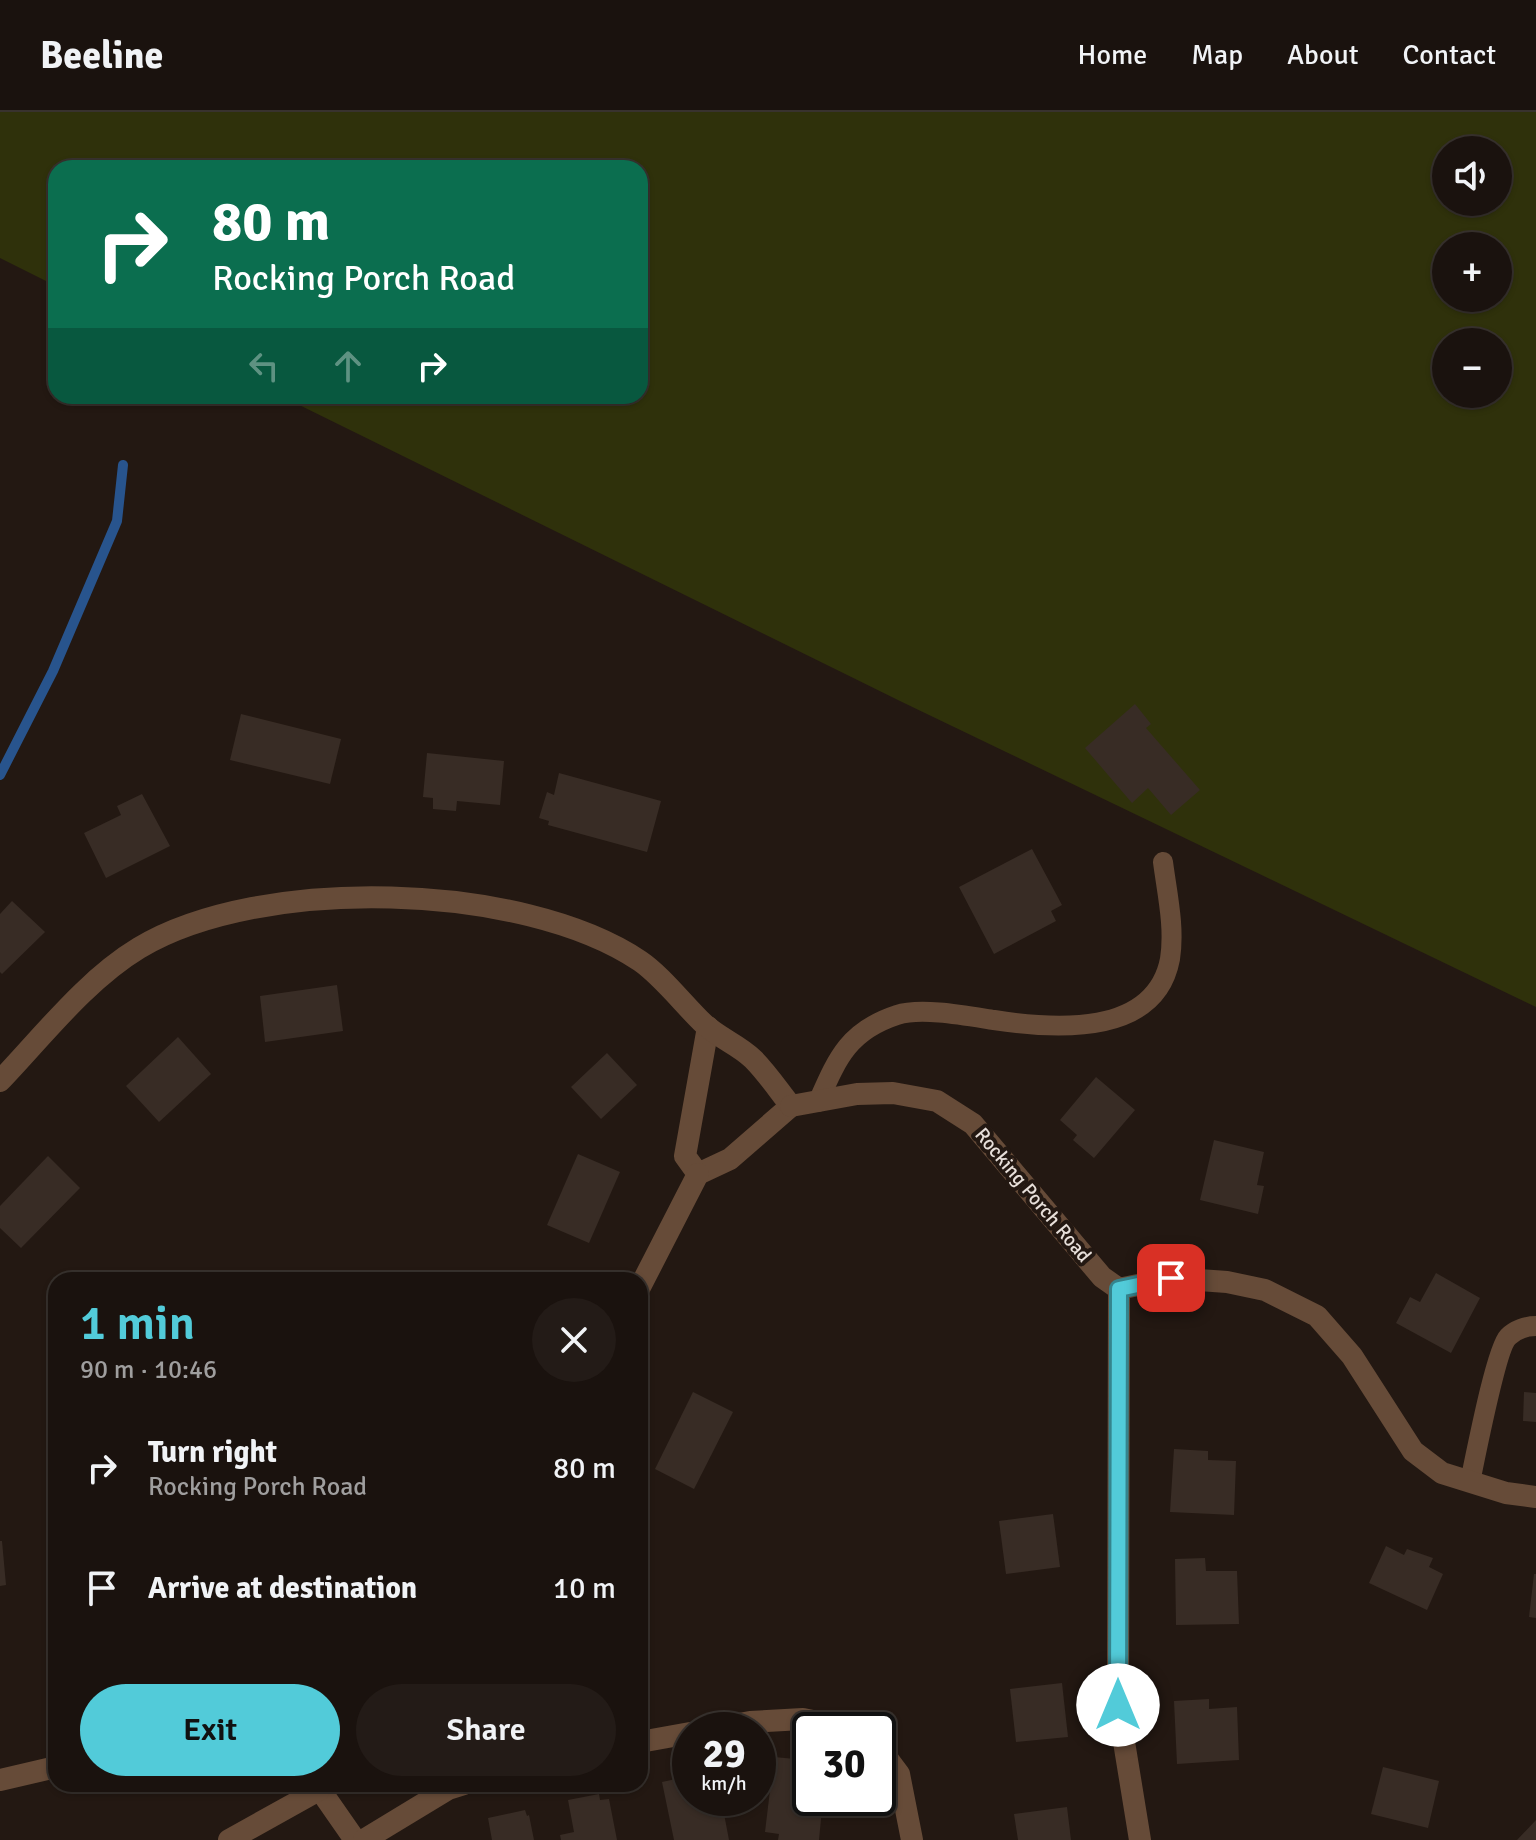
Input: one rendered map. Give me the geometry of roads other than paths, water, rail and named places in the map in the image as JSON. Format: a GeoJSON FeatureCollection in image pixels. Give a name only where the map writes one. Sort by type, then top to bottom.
{"type":"FeatureCollection","features":[{"type":"Feature","properties":{"kind":"street"},"geometry":{"type":"LineString","coordinates":[[0,1081],[108,968],[142,946],[192,924],[267,903],[384,896],[492,906],[588,934],[641,961],[708,1027],[752,1058],[791,1106],[730,1159],[698,1174],[648,1272]]}},
{"type":"Feature","properties":{"kind":"street"},"geometry":{"type":"LineString","coordinates":[[698,1174],[685,1156],[708,1027]]}},
{"type":"Feature","properties":{"kind":"street","name":"Rocking Porch Road"},"geometry":{"type":"LineString","coordinates":[[791,1106],[857,1094],[893,1093],[937,1101],[973,1124],[1102,1277],[1119,1289]]}},
{"type":"Feature","properties":{"kind":"street"},"geometry":{"type":"LineString","coordinates":[[1140,1840],[1118,1705],[1119,1289],[1171,1278],[1227,1282],[1265,1290],[1317,1316],[1352,1356],[1413,1451],[1442,1473],[1506,1493],[1536,1497]]}},
{"type":"Feature","properties":{"kind":"street"},"geometry":{"type":"LineString","coordinates":[[648,1741],[672,1736]]}},
{"type":"Feature","properties":{"kind":"street"},"geometry":{"type":"LineString","coordinates":[[0,1780],[48,1769]]}},
{"type":"Feature","properties":{"kind":"street"},"geometry":{"type":"LineString","coordinates":[[896,1770],[912,1840]]}},
{"type":"Feature","properties":{"kind":"street"},"geometry":{"type":"LineString","coordinates":[[229,1840],[310,1792]]}},
{"type":"Feature","properties":{"kind":"street"},"geometry":{"type":"LineString","coordinates":[[321,1792],[355,1840]]}},
{"type":"Feature","properties":{"kind":"street"},"geometry":{"type":"LineString","coordinates":[[364,1840],[443,1792]]}},
{"type":"Feature","properties":{"kind":"lane"},"geometry":{"type":"LineString","coordinates":[[818,1102],[843,1048],[899,1013],[945,1013],[1048,1027],[1073,1026],[1119,1017],[1146,1001],[1164,976],[1170,959],[1170,913],[1163,862]]}},
{"type":"Feature","properties":{"kind":"lane"},"geometry":{"type":"LineString","coordinates":[[1470,1482],[1506,1338],[1525,1326],[1536,1326]]}},
{"type":"Feature","properties":{"kind":"waterway"},"geometry":{"type":"LineString","coordinates":[[0,775],[53,671],[117,521],[123,465]]}}]}
